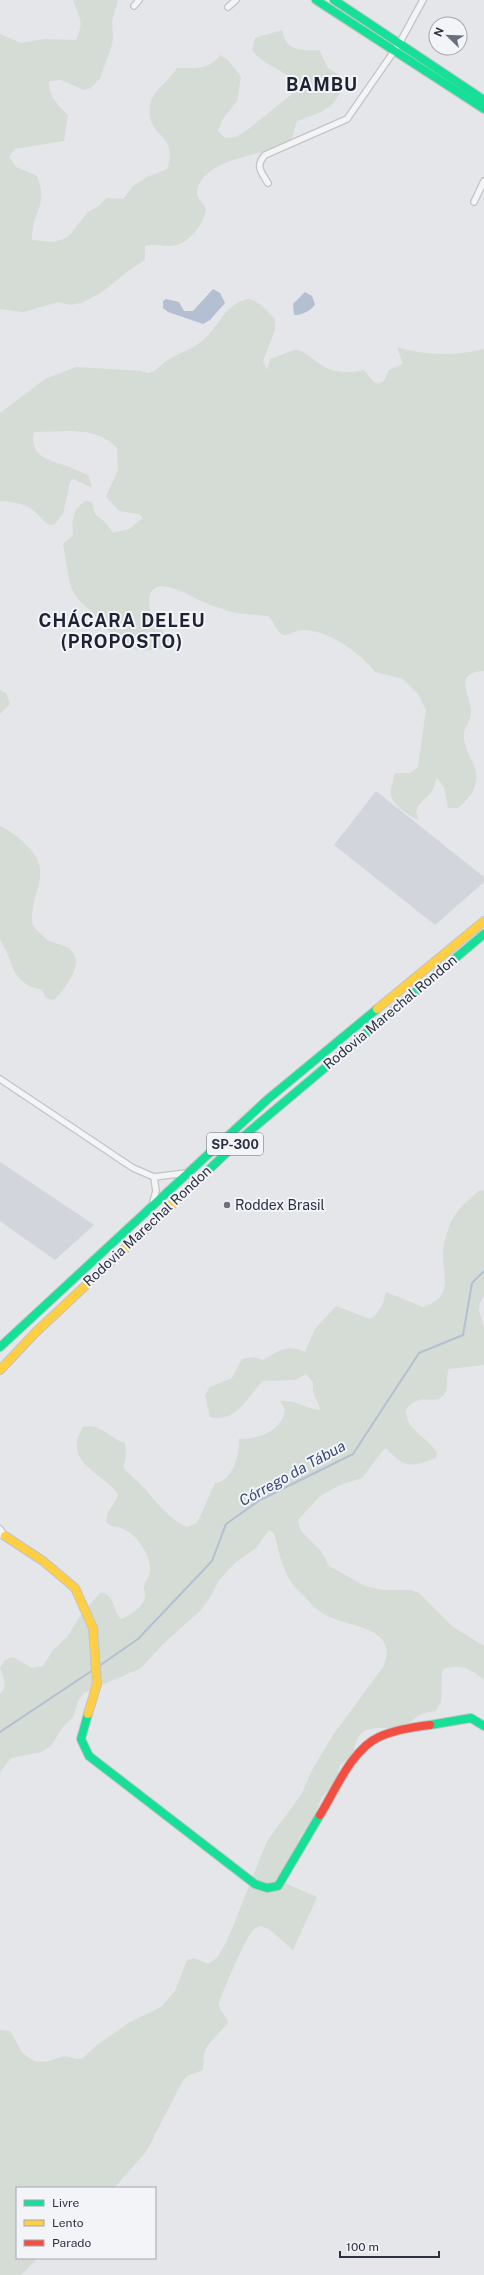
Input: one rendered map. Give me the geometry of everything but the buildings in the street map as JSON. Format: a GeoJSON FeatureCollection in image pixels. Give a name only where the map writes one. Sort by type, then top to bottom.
{"type":"FeatureCollection","features":[{"type":"Feature","properties":{"kind":"main road"},"geometry":{"type":"LineString","coordinates":[[316,0],[484,100]]}},
{"type":"Feature","properties":{"kind":"main road"},"geometry":{"type":"LineString","coordinates":[[334,0],[397,48],[484,109]]}},
{"type":"Feature","properties":{"kind":"main road"},"geometry":{"type":"LineString","coordinates":[[336,13],[341,5]]}},
{"type":"Feature","properties":{"kind":"main road","name":"Rodovia Marechal Rondon"},"geometry":{"type":"LineString","coordinates":[[0,1347],[186,1173],[268,1099],[484,921]]}},
{"type":"Feature","properties":{"kind":"main road","name":"Rodovia Marechal Rondon"},"geometry":{"type":"LineString","coordinates":[[0,1370],[40,1328],[244,1136],[484,934]]}},
{"type":"Feature","properties":{"kind":"main road"},"geometry":{"type":"LineString","coordinates":[[2,1533],[43,1560],[75,1588],[93,1628],[97,1684],[81,1739],[89,1756],[256,1884],[267,1888],[278,1886],[358,1752],[378,1737],[408,1728],[472,1718],[484,1726]]}},
{"type":"Feature","properties":{"kind":"street"},"geometry":{"type":"LineString","coordinates":[[134,6],[139,0]]}},
{"type":"Feature","properties":{"kind":"street"},"geometry":{"type":"LineString","coordinates":[[228,7],[236,0]]}},
{"type":"Feature","properties":{"kind":"street"},"geometry":{"type":"LineString","coordinates":[[268,183],[260,170],[259,165],[265,155],[347,119],[397,48],[423,0]]}},
{"type":"Feature","properties":{"kind":"street"},"geometry":{"type":"LineString","coordinates":[[474,202],[484,181]]}},
{"type":"Feature","properties":{"kind":"street"},"geometry":{"type":"LineString","coordinates":[[0,1078],[124,1164],[154,1178],[186,1173]]}},
{"type":"Feature","properties":{"kind":"street"},"geometry":{"type":"LineString","coordinates":[[152,1205],[156,1191],[154,1178]]}},
{"type":"Feature","properties":{"kind":"shaded area"},"geometry":{"type":"Polygon","coordinates":[[[73,0],[118,0],[112,21],[113,39],[100,78],[91,88],[84,90],[61,80],[49,81],[52,96],[57,104],[68,115],[64,141],[15,149],[9,157],[16,167],[37,176],[41,195],[32,230],[32,240],[55,242],[68,237],[88,212],[99,206],[106,198],[123,199],[133,186],[147,177],[167,169],[170,157],[169,148],[166,141],[152,124],[150,105],[154,95],[177,68],[201,68],[211,64],[220,55],[228,60],[241,77],[237,101],[222,120],[218,131],[225,138],[236,137],[246,131],[291,95],[296,85],[286,75],[257,56],[252,50],[255,38],[282,30],[284,37],[291,46],[301,50],[319,50],[328,68],[344,78],[342,88],[334,102],[329,107],[297,121],[292,137],[286,146],[249,155],[221,165],[210,172],[202,180],[197,191],[199,199],[206,210],[202,222],[189,239],[177,245],[145,246],[145,260],[128,271],[101,293],[81,303],[70,305],[58,302],[24,312],[0,309],[0,34],[21,43],[45,39],[76,40],[81,24],[73,0]]]}},
{"type":"Feature","properties":{"kind":"shaded area"},"geometry":{"type":"Polygon","coordinates":[[[250,299],[260,304],[275,319],[275,330],[263,361],[267,370],[270,359],[299,350],[306,353],[325,367],[336,371],[353,372],[364,370],[373,381],[378,384],[384,381],[389,370],[403,364],[397,347],[419,352],[440,354],[462,353],[484,349],[484,671],[474,672],[468,676],[466,681],[471,716],[464,732],[464,739],[476,772],[476,778],[472,793],[463,804],[457,808],[448,808],[444,787],[437,778],[433,790],[418,806],[416,813],[419,820],[403,811],[394,802],[391,796],[391,791],[395,773],[410,773],[418,767],[426,710],[418,694],[403,679],[375,672],[362,658],[344,644],[313,631],[299,630],[283,635],[278,631],[268,616],[230,612],[177,590],[162,586],[151,592],[149,606],[155,622],[169,640],[167,647],[152,650],[138,650],[124,645],[112,635],[74,593],[69,578],[63,544],[73,535],[75,512],[85,501],[92,502],[95,514],[106,523],[113,533],[129,529],[143,518],[139,514],[119,511],[106,497],[118,470],[117,448],[109,441],[99,436],[78,431],[34,432],[33,440],[37,452],[47,459],[88,475],[92,486],[91,487],[73,479],[70,482],[63,514],[54,525],[48,524],[26,506],[13,502],[0,501],[0,413],[45,379],[76,367],[141,371],[145,373],[152,372],[169,359],[191,349],[209,334],[234,305],[250,299]]]}},
{"type":"Feature","properties":{"kind":"shaded area"},"geometry":{"type":"Polygon","coordinates":[[[0,690],[6,693],[10,704],[0,714],[0,690]]]}},
{"type":"Feature","properties":{"kind":"shaded area"},"geometry":{"type":"Polygon","coordinates":[[[376,791],[484,877],[484,882],[435,925],[334,845],[376,791]]]}},
{"type":"Feature","properties":{"kind":"shaded area"},"geometry":{"type":"Polygon","coordinates":[[[0,826],[26,844],[36,858],[40,867],[40,876],[32,915],[33,926],[47,940],[69,948],[74,954],[76,962],[74,972],[54,1000],[46,998],[42,990],[23,982],[18,977],[0,940],[0,826]]]}},
{"type":"Feature","properties":{"kind":"shaded area"},"geometry":{"type":"Polygon","coordinates":[[[0,1162],[94,1225],[55,1260],[0,1221],[0,1162]]]}},
{"type":"Feature","properties":{"kind":"shaded area"},"geometry":{"type":"Polygon","coordinates":[[[480,1190],[484,1191],[484,1295],[479,1309],[484,1329],[484,1365],[449,1369],[447,1386],[443,1396],[435,1400],[416,1401],[406,1410],[409,1423],[433,1447],[437,1453],[436,1458],[420,1463],[409,1464],[399,1460],[387,1449],[384,1449],[362,1478],[340,1485],[320,1496],[298,1520],[301,1531],[321,1551],[329,1566],[365,1586],[383,1590],[411,1590],[419,1593],[453,1627],[484,1646],[484,1680],[466,1668],[450,1667],[444,1669],[442,1671],[441,1702],[436,1711],[420,1715],[405,1725],[371,1729],[364,1731],[359,1736],[355,1745],[353,1758],[340,1765],[335,1782],[322,1797],[311,1823],[301,1836],[282,1874],[287,1884],[317,1897],[293,1950],[269,1929],[261,1926],[253,1930],[234,1966],[219,2004],[219,2007],[227,2018],[228,2023],[207,2046],[204,2053],[203,2070],[187,2076],[182,2082],[146,2152],[115,2187],[16,2187],[16,2259],[37,2259],[21,2275],[0,2275],[0,2030],[10,2031],[23,2054],[35,2061],[46,2062],[64,2056],[77,2059],[83,2058],[97,2045],[130,2022],[161,2007],[175,1991],[187,1960],[194,1958],[208,1964],[217,1958],[227,1941],[267,1841],[301,1795],[312,1770],[333,1735],[383,1667],[387,1654],[385,1644],[379,1636],[319,1611],[295,1587],[286,1573],[274,1533],[269,1530],[256,1548],[235,1563],[219,1580],[211,1596],[201,1610],[163,1644],[141,1668],[84,1693],[78,1701],[73,1717],[62,1728],[51,1746],[41,1752],[11,1758],[0,1772],[0,1694],[5,1684],[0,1668],[5,1660],[13,1657],[32,1668],[43,1666],[53,1650],[67,1637],[82,1613],[100,1593],[105,1594],[111,1599],[118,1616],[121,1619],[136,1611],[142,1604],[145,1597],[144,1586],[150,1571],[150,1565],[146,1553],[134,1536],[129,1532],[111,1526],[107,1523],[107,1515],[118,1494],[80,1458],[77,1450],[78,1439],[83,1427],[95,1427],[125,1443],[126,1457],[123,1467],[164,1511],[175,1520],[187,1527],[197,1523],[215,1483],[226,1477],[234,1466],[237,1459],[239,1439],[246,1439],[261,1435],[275,1428],[280,1423],[285,1409],[280,1401],[296,1403],[315,1410],[321,1410],[313,1392],[313,1382],[306,1374],[295,1380],[263,1381],[241,1407],[228,1416],[220,1418],[210,1417],[205,1395],[210,1387],[232,1378],[242,1359],[254,1357],[263,1360],[283,1349],[288,1348],[305,1352],[315,1329],[336,1306],[370,1319],[381,1308],[386,1292],[423,1307],[433,1303],[439,1298],[445,1286],[443,1251],[451,1221],[462,1206],[480,1190]]]}},
{"type":"Feature","properties":{"kind":"water"},"geometry":{"type":"Polygon","coordinates":[[[213,289],[220,293],[225,303],[210,320],[203,324],[168,312],[163,308],[163,301],[166,299],[179,302],[184,311],[193,311],[213,289]]]}},
{"type":"Feature","properties":{"kind":"water"},"geometry":{"type":"Polygon","coordinates":[[[305,292],[312,296],[315,304],[306,312],[300,315],[294,315],[293,304],[305,292]]]}},
{"type":"Feature","properties":{"kind":"waterway","name":"Córrego da Tábua"},"geometry":{"type":"LineString","coordinates":[[99,1666],[138,1639],[212,1561],[226,1524],[260,1500],[353,1454],[419,1353],[463,1335],[472,1283],[484,1271]]}},
{"type":"Feature","properties":{"kind":"waterway","name":"Córrego da Tábua"},"geometry":{"type":"LineString","coordinates":[[0,1732],[93,1670]]}},
{"type":"Feature","properties":{"kind":"traffic: fast"},"geometry":{"type":"LineString","coordinates":[[316,0],[484,109]]}},
{"type":"Feature","properties":{"kind":"traffic: fast"},"geometry":{"type":"LineString","coordinates":[[334,0],[484,100]]}},
{"type":"Feature","properties":{"kind":"traffic: fast"},"geometry":{"type":"LineString","coordinates":[[195,1183],[244,1136],[484,934]]}},
{"type":"Feature","properties":{"kind":"traffic: fast"},"geometry":{"type":"LineString","coordinates":[[0,1347],[268,1099],[377,1009]]}},
{"type":"Feature","properties":{"kind":"traffic: fast"},"geometry":{"type":"LineString","coordinates":[[88,1714],[81,1739],[89,1756],[255,1884],[267,1888],[278,1886],[320,1815]]}},
{"type":"Feature","properties":{"kind":"traffic: fast"},"geometry":{"type":"LineString","coordinates":[[430,1725],[471,1718],[484,1726]]}},
{"type":"Feature","properties":{"kind":"traffic: slow"},"geometry":{"type":"LineString","coordinates":[[377,1009],[484,921]]}},
{"type":"Feature","properties":{"kind":"traffic: slow"},"geometry":{"type":"LineString","coordinates":[[0,1370],[35,1333],[195,1183]]}},
{"type":"Feature","properties":{"kind":"traffic: slow"},"geometry":{"type":"LineString","coordinates":[[5,1536],[43,1561],[75,1588],[93,1628],[97,1684],[88,1714]]}},
{"type":"Feature","properties":{"kind":"traffic: jam"},"geometry":{"type":"LineString","coordinates":[[320,1815],[352,1761],[369,1743],[391,1732],[430,1725]]}},
{"type":"Feature","properties":{"kind":"place","name":"Roddex Brasil"},"geometry":{"type":"Point","coordinates":[227,1205]}},
{"type":"Feature","properties":{"kind":"district","name":"BAMBU"},"geometry":{"type":"Point","coordinates":[322,84]}},
{"type":"Feature","properties":{"kind":"district","name":"CHÁCARA DELEU (PROPOSTO)"},"geometry":{"type":"Point","coordinates":[122,630]}}]}
